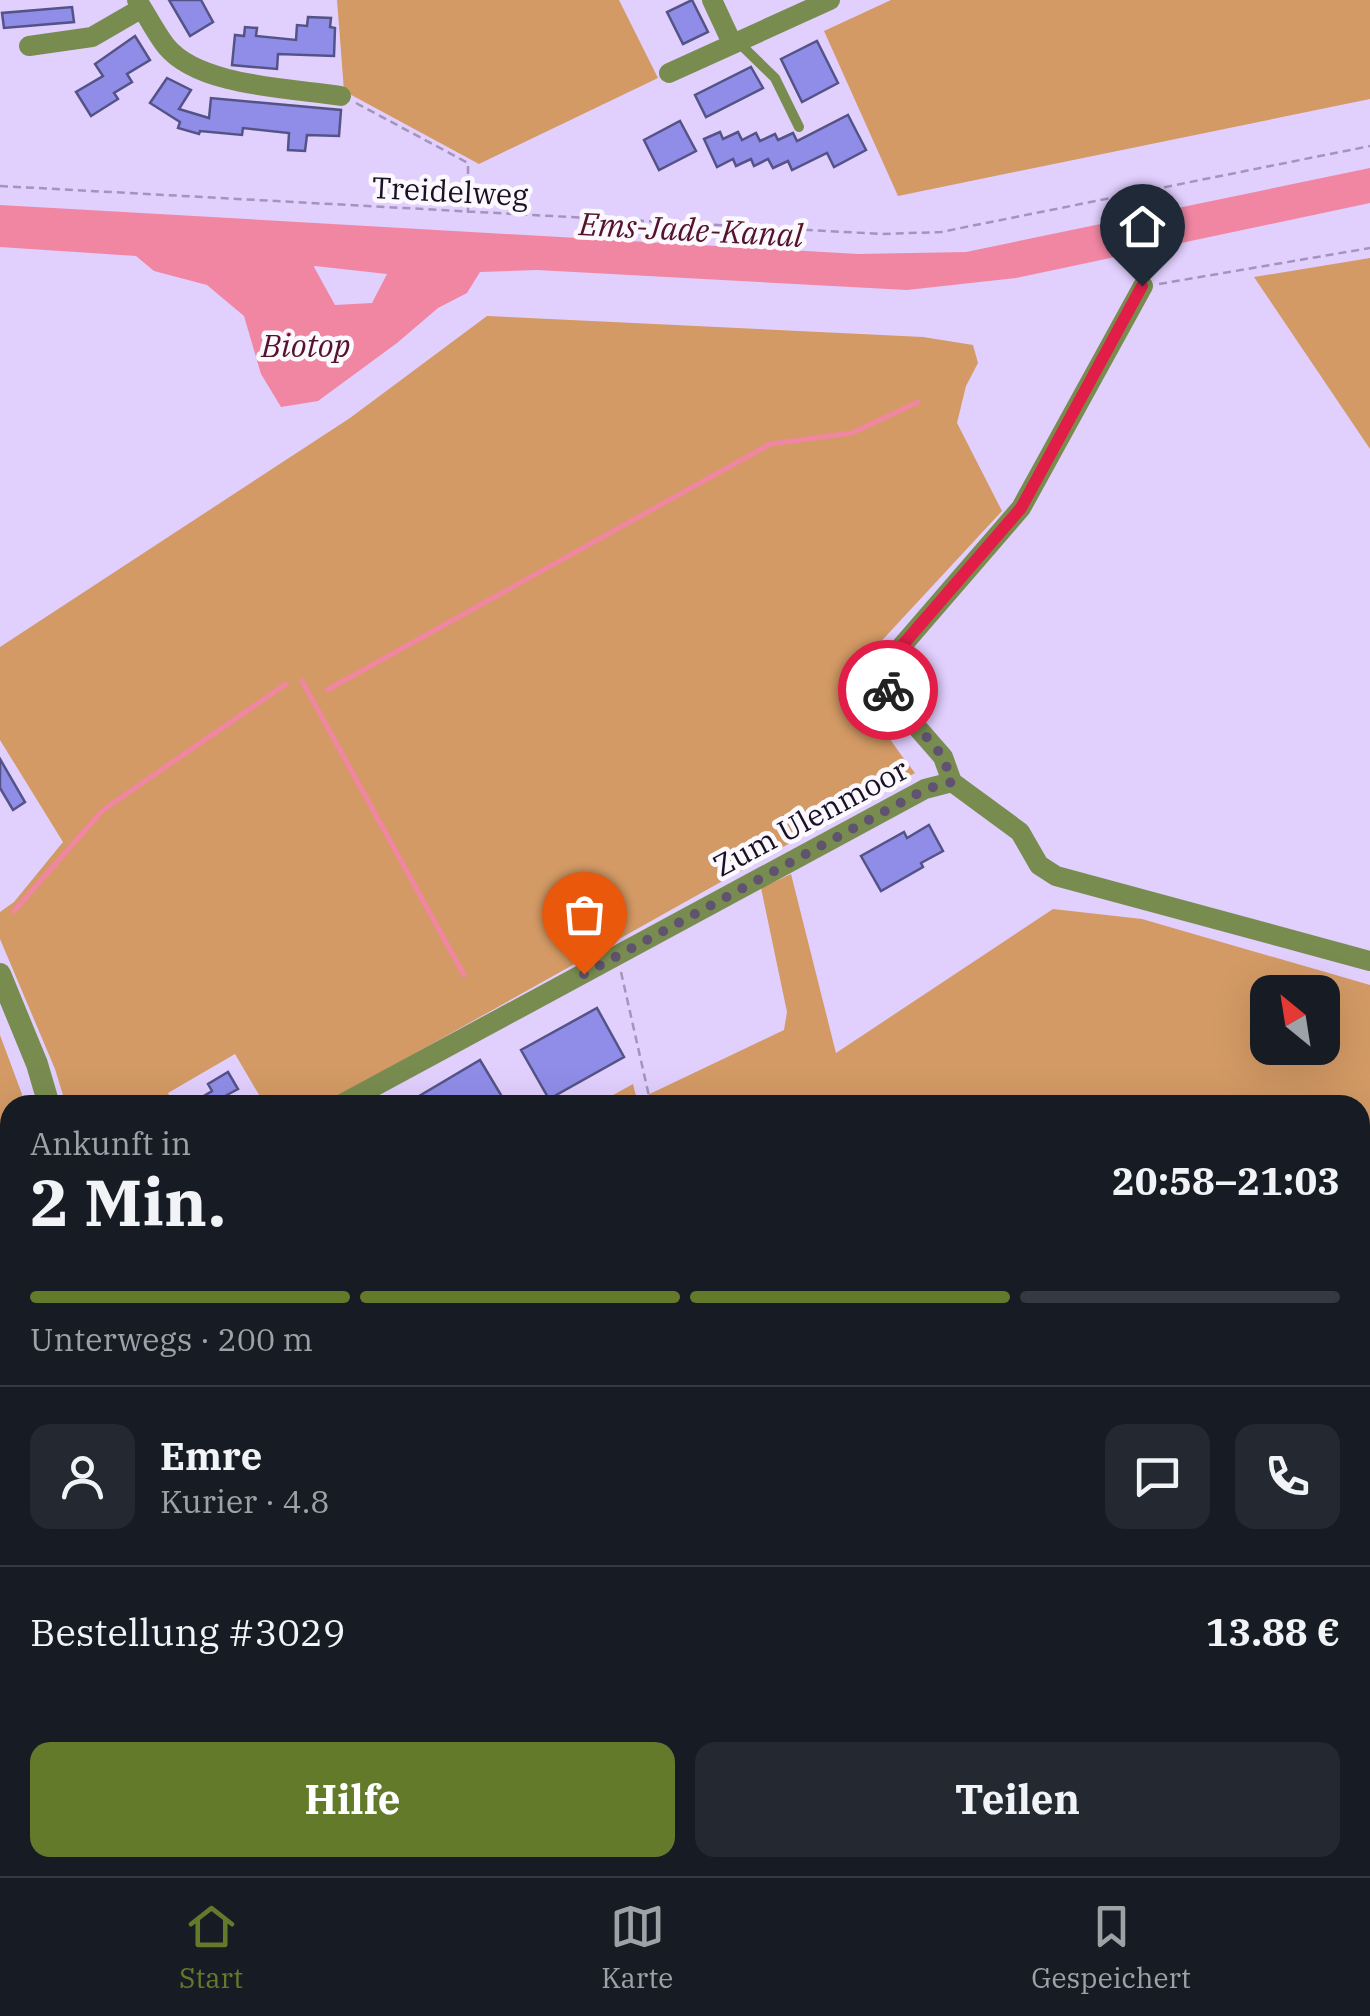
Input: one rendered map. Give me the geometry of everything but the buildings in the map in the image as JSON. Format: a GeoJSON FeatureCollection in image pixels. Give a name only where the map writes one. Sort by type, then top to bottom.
{"type":"FeatureCollection","features":[{"type":"Feature","properties":{"kind":"street"},"geometry":{"type":"LineString","coordinates":[[712,0],[735,43]]}},
{"type":"Feature","properties":{"kind":"street"},"geometry":{"type":"LineString","coordinates":[[669,73],[830,0]]}},
{"type":"Feature","properties":{"kind":"street"},"geometry":{"type":"LineString","coordinates":[[28,46],[92,37],[140,4],[167,48],[210,75],[341,96]]}},
{"type":"Feature","properties":{"kind":"street"},"geometry":{"type":"LineString","coordinates":[[952,782],[943,757],[888,694],[886,674],[894,655],[1021,508],[1142,286]]}},
{"type":"Feature","properties":{"kind":"street","name":"Zum Ulenmoor"},"geometry":{"type":"LineString","coordinates":[[359,1095],[926,789],[952,782],[1020,832],[1040,866],[1056,876],[1370,961]]}},
{"type":"Feature","properties":{"kind":"street"},"geometry":{"type":"LineString","coordinates":[[0,974],[47,1095]]}},
{"type":"Feature","properties":{"kind":"lane"},"geometry":{"type":"LineString","coordinates":[[735,43],[775,78],[799,127]]}},
{"type":"Feature","properties":{"kind":"path"},"geometry":{"type":"LineString","coordinates":[[341,96],[468,163],[468,214]]}},
{"type":"Feature","properties":{"kind":"path","name":"Treidelweg"},"geometry":{"type":"LineString","coordinates":[[0,186],[882,234],[941,232],[1370,146]]}},
{"type":"Feature","properties":{"kind":"path"},"geometry":{"type":"LineString","coordinates":[[1142,286],[1370,248]]}},
{"type":"Feature","properties":{"kind":"path"},"geometry":{"type":"LineString","coordinates":[[617,956],[649,1095]]}},
{"type":"Feature","properties":{"kind":"shaded area"},"geometry":{"type":"Polygon","coordinates":[[[337,0],[619,0],[658,78],[479,164],[344,91],[337,0]]]}},
{"type":"Feature","properties":{"kind":"shaded area"},"geometry":{"type":"Polygon","coordinates":[[[891,0],[1370,0],[1370,99],[898,196],[824,31],[891,0]]]}},
{"type":"Feature","properties":{"kind":"shaded area"},"geometry":{"type":"Polygon","coordinates":[[[1370,258],[1370,449],[1254,277],[1370,258]]]}},
{"type":"Feature","properties":{"kind":"shaded area"},"geometry":{"type":"Polygon","coordinates":[[[487,316],[923,337],[973,345],[978,363],[966,386],[957,423],[1002,511],[874,649],[866,677],[877,717],[915,773],[341,1095],[259,1095],[235,1054],[169,1095],[63,1095],[0,939],[0,912],[14,902],[63,842],[0,740],[0,647],[350,418],[487,316]]]}},
{"type":"Feature","properties":{"kind":"shaded area"},"geometry":{"type":"Polygon","coordinates":[[[791,874],[836,1053],[1053,909],[1142,919],[1335,975],[1250,975],[1250,1065],[1340,1065],[1340,976],[1370,985],[1370,1095],[648,1095],[784,1030],[787,1012],[761,888],[791,874]]]}},
{"type":"Feature","properties":{"kind":"shaded area"},"geometry":{"type":"Polygon","coordinates":[[[0,1035],[22,1095],[0,1095],[0,1035]]]}},
{"type":"Feature","properties":{"kind":"shaded area"},"geometry":{"type":"Polygon","coordinates":[[[633,1084],[636,1095],[613,1095],[633,1084]]]}},
{"type":"Feature","properties":{"kind":"water","name":"Biotop"},"geometry":{"type":"Polygon","coordinates":[[[1370,168],[1370,203],[1016,278],[907,290],[537,270],[480,272],[467,293],[438,308],[318,401],[281,407],[261,374],[244,316],[207,285],[154,271],[136,256],[0,247],[0,205],[858,254],[966,252],[1370,168]],[[315,266],[335,305],[372,303],[387,274],[315,266]]]}},
{"type":"Feature","properties":{"kind":"waterway"},"geometry":{"type":"LineString","coordinates":[[327,690],[770,444],[852,433],[918,402]]}},
{"type":"Feature","properties":{"kind":"waterway"},"geometry":{"type":"LineString","coordinates":[[302,681],[464,975]]}},
{"type":"Feature","properties":{"kind":"waterway"},"geometry":{"type":"LineString","coordinates":[[14,911],[103,810],[286,684]]}},
{"type":"Feature","properties":{"kind":"way so far"},"geometry":{"type":"LineString","coordinates":[[584,974],[926,789],[952,782],[943,757],[888,690]]}},
{"type":"Feature","properties":{"kind":"route"},"geometry":{"type":"LineString","coordinates":[[888,690],[886,674],[894,655],[1021,508],[1142,286]]}},
{"type":"Feature","properties":{"kind":"water label","name":"Ems-Jade-Kanal"},"geometry":{"type":"Point","coordinates":[691,230]}}]}
